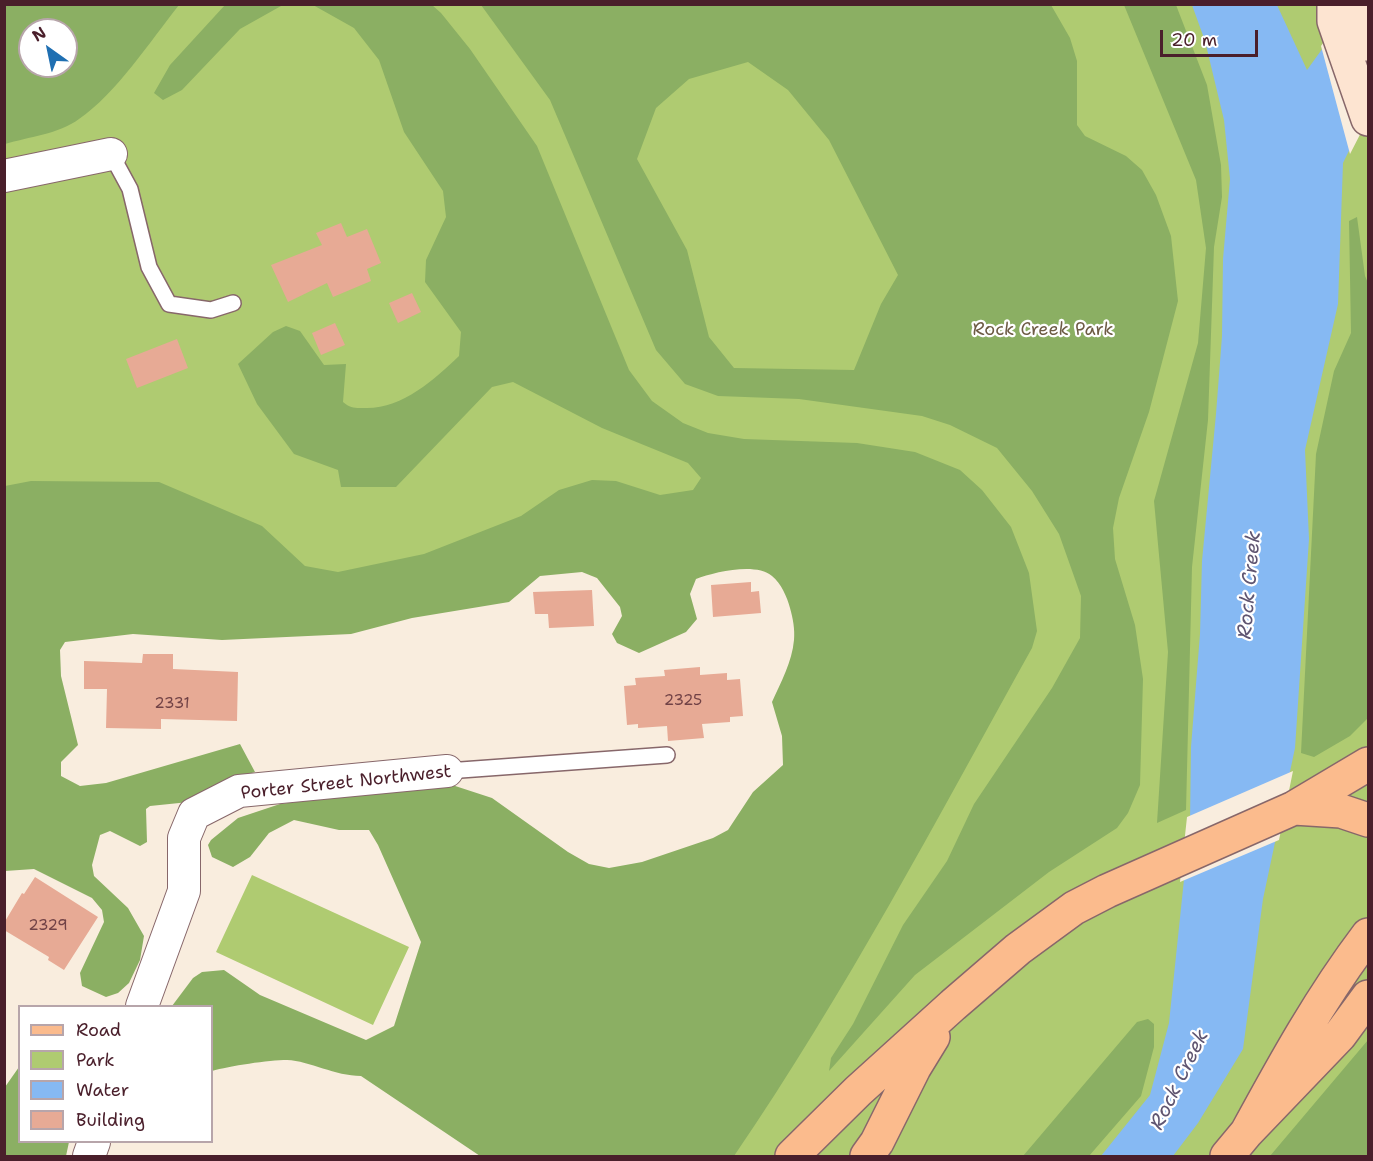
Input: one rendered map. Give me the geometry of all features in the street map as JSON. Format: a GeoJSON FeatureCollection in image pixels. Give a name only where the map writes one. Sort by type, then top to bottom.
{"type":"FeatureCollection","features":[{"type":"Feature","properties":{"kind":"main road"},"geometry":{"type":"LineString","coordinates":[[1334,4],[1334,21],[1368,119]]}},
{"type":"Feature","properties":{"kind":"main road"},"geometry":{"type":"LineString","coordinates":[[1350,4],[1368,44]]}},
{"type":"Feature","properties":{"kind":"main road"},"geometry":{"type":"LineString","coordinates":[[1294,808],[1368,764]]}},
{"type":"Feature","properties":{"kind":"main road"},"geometry":{"type":"LineString","coordinates":[[800,1154],[858,1091],[953,1005],[1041,931],[1074,908],[1107,891],[1294,808],[1336,795],[1368,791]]}},
{"type":"Feature","properties":{"kind":"main road"},"geometry":{"type":"LineString","coordinates":[[1294,808],[1341,811],[1368,820]]}},
{"type":"Feature","properties":{"kind":"main road"},"geometry":{"type":"LineString","coordinates":[[1237,1144],[1307,1023],[1345,965],[1368,935]]}},
{"type":"Feature","properties":{"kind":"main road"},"geometry":{"type":"LineString","coordinates":[[1237,1144],[1340,1035],[1368,997]]}},
{"type":"Feature","properties":{"kind":"main road"},"geometry":{"type":"LineString","coordinates":[[867,1156],[877,1142],[914,1068],[953,1005]]}},
{"type":"Feature","properties":{"kind":"street"},"geometry":{"type":"LineString","coordinates":[[4,176],[111,154]]}},
{"type":"Feature","properties":{"kind":"street","name":"Porter Street Northwest"},"geometry":{"type":"LineString","coordinates":[[142,1005],[184,891],[184,838],[194,814],[239,791],[447,771]]}},
{"type":"Feature","properties":{"kind":"lane"},"geometry":{"type":"LineString","coordinates":[[111,154],[130,189],[149,267],[169,304],[211,310],[232,303]]}},
{"type":"Feature","properties":{"kind":"lane","name":"Porter Street Northwest"},"geometry":{"type":"LineString","coordinates":[[447,771],[667,755]]}},
{"type":"Feature","properties":{"kind":"green space"},"geometry":{"type":"Polygon","coordinates":[[[5,4],[179,4],[106,96],[71,124],[5,144],[5,4]]]}},
{"type":"Feature","properties":{"kind":"green space","name":"Rock Creek Park"},"geometry":{"type":"Polygon","coordinates":[[[5,5],[1368,5],[1368,1156],[698,1156],[862,846],[767,526],[387,586],[5,497],[5,5]]]}},
{"type":"Feature","properties":{"kind":"green space"},"geometry":{"type":"Polygon","coordinates":[[[225,5],[300,5],[281,6],[240,29],[182,90],[163,100],[154,93],[170,65],[225,5]]]}},
{"type":"Feature","properties":{"kind":"green space"},"geometry":{"type":"Polygon","coordinates":[[[313,5],[432,5],[470,49],[537,146],[629,370],[652,401],[683,423],[708,433],[744,439],[857,443],[915,452],[960,470],[982,490],[1011,527],[1029,573],[1037,631],[1032,648],[852,969],[775,1095],[734,1156],[480,1156],[361,1076],[342,1074],[287,1060],[213,1071],[213,1005],[173,1005],[193,978],[202,972],[224,970],[260,995],[366,1040],[394,1026],[421,942],[378,845],[369,830],[339,830],[294,820],[269,833],[250,857],[233,867],[212,857],[208,845],[211,840],[238,818],[280,804],[446,783],[492,798],[568,852],[589,864],[609,868],[642,862],[713,838],[728,830],[753,792],[783,765],[782,736],[772,702],[791,656],[794,628],[783,590],[772,576],[765,572],[735,570],[696,579],[690,594],[697,619],[686,632],[639,653],[617,643],[612,634],[622,616],[620,607],[597,578],[582,572],[540,576],[509,602],[412,618],[351,634],[222,640],[133,634],[65,642],[60,650],[61,676],[78,745],[61,762],[61,776],[80,786],[106,783],[240,744],[255,772],[229,780],[189,802],[150,806],[146,809],[147,842],[140,846],[110,831],[100,835],[92,865],[94,876],[128,908],[144,936],[140,960],[129,983],[118,993],[106,997],[82,986],[80,973],[104,922],[102,910],[92,898],[34,869],[5,871],[5,486],[31,481],[159,482],[262,526],[305,566],[338,572],[424,554],[521,516],[559,490],[592,480],[616,481],[660,495],[693,490],[701,478],[688,463],[602,428],[513,382],[492,387],[396,487],[341,487],[338,470],[294,454],[257,404],[238,364],[273,332],[286,326],[300,331],[324,365],[346,364],[343,402],[351,407],[379,407],[392,404],[428,383],[459,356],[461,332],[425,282],[426,260],[446,217],[443,191],[404,132],[379,60],[354,28],[313,5]]]}},
{"type":"Feature","properties":{"kind":"green space"},"geometry":{"type":"Polygon","coordinates":[[[481,5],[1051,5],[1070,38],[1077,61],[1077,125],[1085,136],[1126,156],[1142,170],[1156,195],[1171,236],[1178,301],[1149,412],[1119,498],[1113,528],[1115,559],[1135,625],[1143,679],[1140,785],[1128,813],[1117,828],[1049,872],[915,975],[829,1071],[831,1058],[853,1024],[903,925],[947,861],[974,804],[1052,688],[1080,638],[1081,596],[1059,534],[1032,491],[997,448],[950,425],[922,416],[799,399],[718,396],[685,384],[656,350],[550,100],[481,5]],[[748,62],[689,79],[656,108],[637,159],[687,250],[709,337],[734,368],[854,370],[881,304],[898,275],[829,140],[788,90],[748,62]]]}},
{"type":"Feature","properties":{"kind":"green space"},"geometry":{"type":"Polygon","coordinates":[[[1124,5],[1176,5],[1207,85],[1221,165],[1222,197],[1214,247],[1208,420],[1192,567],[1186,810],[1157,823],[1168,652],[1154,501],[1198,343],[1206,248],[1196,180],[1124,5]]]}},
{"type":"Feature","properties":{"kind":"green space"},"geometry":{"type":"Polygon","coordinates":[[[1357,217],[1365,276],[1368,283],[1368,718],[1350,736],[1314,757],[1301,753],[1316,454],[1334,371],[1351,333],[1349,221],[1357,217]]]}},
{"type":"Feature","properties":{"kind":"green space"},"geometry":{"type":"Polygon","coordinates":[[[252,875],[409,947],[373,1025],[216,952],[252,875]]]}},
{"type":"Feature","properties":{"kind":"green space"},"geometry":{"type":"Polygon","coordinates":[[[1148,1019],[1154,1024],[1154,1047],[1141,1096],[1089,1156],[1023,1156],[1137,1022],[1148,1019]]]}},
{"type":"Feature","properties":{"kind":"green space"},"geometry":{"type":"Polygon","coordinates":[[[1368,1040],[1368,1156],[1270,1156],[1368,1040]]]}},
{"type":"Feature","properties":{"kind":"green space"},"geometry":{"type":"Polygon","coordinates":[[[18,1068],[18,1143],[69,1143],[66,1156],[5,1156],[5,1087],[18,1068]]]}},
{"type":"Feature","properties":{"kind":"water","name":"Rock Creek"},"geometry":{"type":"Polygon","coordinates":[[[1192,5],[1277,5],[1307,70],[1354,5],[1368,5],[1368,112],[1343,163],[1338,304],[1305,450],[1309,539],[1295,748],[1263,899],[1243,1049],[1198,1123],[1173,1156],[1101,1156],[1150,1095],[1169,1023],[1190,822],[1191,747],[1200,634],[1202,561],[1222,336],[1223,259],[1230,179],[1224,120],[1205,41],[1192,5]]]}},
{"type":"Feature","properties":{"kind":"pier"},"geometry":{"type":"Polygon","coordinates":[[[1350,4],[1368,5],[1368,119],[1350,154],[1321,46],[1350,4]]]}},
{"type":"Feature","properties":{"kind":"pier"},"geometry":{"type":"Polygon","coordinates":[[[1293,771],[1279,840],[1180,882],[1187,817],[1293,771]]]}},
{"type":"Feature","properties":{"kind":"building"},"geometry":{"type":"Polygon","coordinates":[[[341,223],[347,237],[367,229],[381,263],[367,269],[371,281],[333,297],[327,283],[288,302],[271,265],[322,245],[316,233],[341,223]]]}},
{"type":"Feature","properties":{"kind":"building"},"geometry":{"type":"Polygon","coordinates":[[[412,293],[421,312],[398,323],[389,303],[412,293]]]}},
{"type":"Feature","properties":{"kind":"building"},"geometry":{"type":"Polygon","coordinates":[[[335,323],[345,345],[321,355],[312,333],[335,323]]]}},
{"type":"Feature","properties":{"kind":"building"},"geometry":{"type":"Polygon","coordinates":[[[177,339],[188,368],[137,388],[126,359],[177,339]]]}},
{"type":"Feature","properties":{"kind":"building"},"geometry":{"type":"Polygon","coordinates":[[[751,582],[751,592],[759,591],[761,613],[713,617],[711,585],[751,582]]]}},
{"type":"Feature","properties":{"kind":"building"},"geometry":{"type":"Polygon","coordinates":[[[592,590],[594,626],[549,628],[548,614],[535,614],[533,592],[592,590]]]}},
{"type":"Feature","properties":{"kind":"building"},"geometry":{"type":"Polygon","coordinates":[[[143,654],[173,654],[173,669],[238,672],[237,721],[161,719],[161,729],[106,728],[107,689],[84,689],[84,661],[142,663],[143,654]]]}},
{"type":"Feature","properties":{"kind":"building"},"geometry":{"type":"Polygon","coordinates":[[[700,667],[700,675],[727,673],[727,680],[740,679],[743,716],[730,717],[730,722],[702,724],[704,738],[668,741],[667,726],[638,728],[638,724],[627,725],[624,686],[636,685],[635,678],[665,676],[664,670],[700,667]]]}},
{"type":"Feature","properties":{"kind":"building"},"geometry":{"type":"Polygon","coordinates":[[[35,877],[98,917],[64,970],[48,960],[49,957],[4,930],[4,923],[22,893],[24,894],[35,877]]]}}]}
